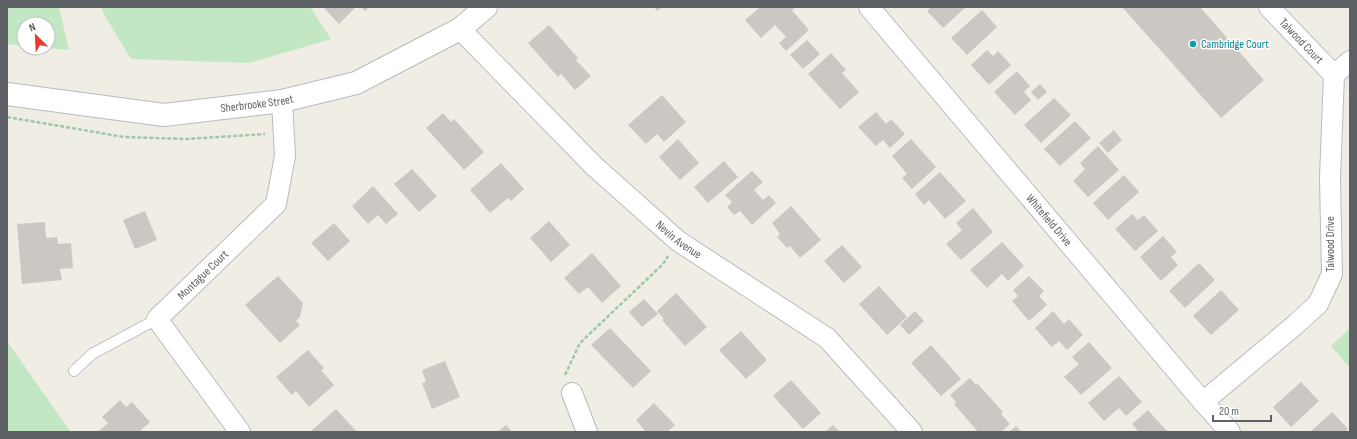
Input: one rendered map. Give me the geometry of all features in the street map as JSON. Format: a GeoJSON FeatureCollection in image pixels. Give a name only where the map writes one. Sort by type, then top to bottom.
{"type":"FeatureCollection","features":[{"type":"Feature","properties":{"kind":"main road","name":"Sherbrooke Street"},"geometry":{"type":"LineString","coordinates":[[7,94],[164,115],[282,101],[356,84],[460,29],[486,7]]}},
{"type":"Feature","properties":{"kind":"street","name":"Whitefield Drive"},"geometry":{"type":"LineString","coordinates":[[870,7],[1203,402],[1230,432]]}},
{"type":"Feature","properties":{"kind":"street","name":"Talwood Court"},"geometry":{"type":"LineString","coordinates":[[1270,7],[1334,76]]}},
{"type":"Feature","properties":{"kind":"street","name":"Nevin Avenue"},"geometry":{"type":"LineString","coordinates":[[460,29],[594,166],[678,241],[827,338],[912,432]]}},
{"type":"Feature","properties":{"kind":"street"},"geometry":{"type":"LineString","coordinates":[[1334,76],[1350,61]]}},
{"type":"Feature","properties":{"kind":"street","name":"Talwood Drive"},"geometry":{"type":"LineString","coordinates":[[1203,402],[1318,304],[1332,274],[1330,178],[1334,76]]}},
{"type":"Feature","properties":{"kind":"street","name":"Montague Court"},"geometry":{"type":"LineString","coordinates":[[156,319],[276,204],[285,156],[282,101]]}},
{"type":"Feature","properties":{"kind":"street"},"geometry":{"type":"LineString","coordinates":[[156,319],[240,432]]}},
{"type":"Feature","properties":{"kind":"street"},"geometry":{"type":"LineString","coordinates":[[572,393],[587,432]]}},
{"type":"Feature","properties":{"kind":"lane"},"geometry":{"type":"LineString","coordinates":[[74,371],[92,354],[156,319]]}},
{"type":"Feature","properties":{"kind":"path"},"geometry":{"type":"LineString","coordinates":[[572,393],[565,375],[580,343],[663,264],[678,241]]}},
{"type":"Feature","properties":{"kind":"green space"},"geometry":{"type":"Polygon","coordinates":[[[7,7],[59,7],[69,50],[56,49],[56,16],[16,16],[16,45],[7,44],[7,7]]]}},
{"type":"Feature","properties":{"kind":"green space"},"geometry":{"type":"Polygon","coordinates":[[[101,7],[310,7],[331,39],[249,63],[131,59],[101,7]]]}},
{"type":"Feature","properties":{"kind":"green space"},"geometry":{"type":"Polygon","coordinates":[[[1350,328],[1350,368],[1331,346],[1350,328]]]}},
{"type":"Feature","properties":{"kind":"green space"},"geometry":{"type":"Polygon","coordinates":[[[7,341],[65,424],[71,432],[7,432],[7,341]]]}},
{"type":"Feature","properties":{"kind":"building"},"geometry":{"type":"Polygon","coordinates":[[[323,7],[356,7],[339,24],[323,7]]]}},
{"type":"Feature","properties":{"kind":"building"},"geometry":{"type":"Polygon","coordinates":[[[361,7],[370,7],[365,11],[361,7]]]}},
{"type":"Feature","properties":{"kind":"building"},"geometry":{"type":"Polygon","coordinates":[[[654,7],[662,7],[657,11],[654,7]]]}},
{"type":"Feature","properties":{"kind":"building"},"geometry":{"type":"Polygon","coordinates":[[[760,7],[796,7],[792,10],[809,30],[786,51],[779,43],[786,37],[775,25],[761,38],[745,20],[760,7]]]}},
{"type":"Feature","properties":{"kind":"building"},"geometry":{"type":"Polygon","coordinates":[[[931,7],[966,7],[943,28],[927,11],[931,7]]]}},
{"type":"Feature","properties":{"kind":"building","name":"Cambridge Court"},"geometry":{"type":"Polygon","coordinates":[[[1122,7],[1200,7],[1264,80],[1221,118],[1122,7]]]}},
{"type":"Feature","properties":{"kind":"building"},"geometry":{"type":"Polygon","coordinates":[[[982,10],[997,27],[967,55],[951,38],[982,10]]]}},
{"type":"Feature","properties":{"kind":"building"},"geometry":{"type":"Polygon","coordinates":[[[549,25],[578,58],[576,60],[591,76],[575,90],[561,74],[558,77],[528,43],[549,25]]]}},
{"type":"Feature","properties":{"kind":"building"},"geometry":{"type":"Polygon","coordinates":[[[807,40],[820,54],[803,69],[790,55],[807,40]]]}},
{"type":"Feature","properties":{"kind":"building"},"geometry":{"type":"Polygon","coordinates":[[[987,50],[993,56],[998,51],[1011,65],[989,85],[971,65],[987,50]]]}},
{"type":"Feature","properties":{"kind":"building"},"geometry":{"type":"Polygon","coordinates":[[[831,53],[846,70],[842,73],[859,92],[840,109],[808,74],[831,53]]]}},
{"type":"Feature","properties":{"kind":"building"},"geometry":{"type":"Polygon","coordinates":[[[1017,71],[1030,86],[1024,92],[1031,100],[1015,115],[994,92],[1017,71]]]}},
{"type":"Feature","properties":{"kind":"building"},"geometry":{"type":"Polygon","coordinates":[[[1040,84],[1047,92],[1038,100],[1031,92],[1040,84]]]}},
{"type":"Feature","properties":{"kind":"building"},"geometry":{"type":"Polygon","coordinates":[[[662,95],[686,122],[664,142],[657,134],[646,144],[628,125],[662,95]]]}},
{"type":"Feature","properties":{"kind":"building"},"geometry":{"type":"Polygon","coordinates":[[[1054,98],[1071,115],[1041,143],[1024,125],[1054,98]]]}},
{"type":"Feature","properties":{"kind":"building"},"geometry":{"type":"Polygon","coordinates":[[[876,112],[886,124],[891,119],[905,134],[890,148],[883,140],[876,146],[858,127],[876,112]]]}},
{"type":"Feature","properties":{"kind":"building"},"geometry":{"type":"Polygon","coordinates":[[[443,113],[451,122],[454,119],[484,152],[464,170],[426,128],[443,113]]]}},
{"type":"Feature","properties":{"kind":"building"},"geometry":{"type":"Polygon","coordinates":[[[1075,121],[1091,138],[1060,166],[1044,149],[1075,121]]]}},
{"type":"Feature","properties":{"kind":"building"},"geometry":{"type":"Polygon","coordinates":[[[1114,130],[1122,140],[1108,153],[1099,143],[1114,130]]]}},
{"type":"Feature","properties":{"kind":"building"},"geometry":{"type":"Polygon","coordinates":[[[678,139],[699,163],[680,180],[659,157],[678,139]]]}},
{"type":"Feature","properties":{"kind":"building"},"geometry":{"type":"Polygon","coordinates":[[[911,139],[936,167],[912,189],[902,178],[907,174],[892,156],[911,139]]]}},
{"type":"Feature","properties":{"kind":"building"},"geometry":{"type":"Polygon","coordinates":[[[1098,146],[1119,170],[1088,197],[1073,181],[1085,169],[1080,163],[1098,146]]]}},
{"type":"Feature","properties":{"kind":"building"},"geometry":{"type":"Polygon","coordinates":[[[724,161],[738,177],[708,203],[694,187],[724,161]]]}},
{"type":"Feature","properties":{"kind":"building"},"geometry":{"type":"Polygon","coordinates":[[[501,163],[524,189],[511,201],[508,198],[490,213],[470,190],[501,163]]]}},
{"type":"Feature","properties":{"kind":"building"},"geometry":{"type":"Polygon","coordinates":[[[412,169],[437,196],[419,212],[394,184],[412,169]]]}},
{"type":"Feature","properties":{"kind":"building"},"geometry":{"type":"Polygon","coordinates":[[[752,171],[763,182],[754,190],[763,200],[769,195],[776,203],[752,225],[740,211],[734,215],[727,207],[732,202],[725,195],[752,171]]]}},
{"type":"Feature","properties":{"kind":"building"},"geometry":{"type":"Polygon","coordinates":[[[940,172],[966,201],[945,219],[929,200],[924,205],[915,194],[940,172]]]}},
{"type":"Feature","properties":{"kind":"building"},"geometry":{"type":"Polygon","coordinates":[[[1124,175],[1139,192],[1108,220],[1093,203],[1124,175]]]}},
{"type":"Feature","properties":{"kind":"building"},"geometry":{"type":"Polygon","coordinates":[[[373,186],[398,214],[386,224],[378,215],[368,224],[352,206],[373,186]]]}},
{"type":"Feature","properties":{"kind":"building"},"geometry":{"type":"Polygon","coordinates":[[[791,206],[821,240],[800,258],[790,246],[787,248],[777,237],[780,234],[772,223],[791,206]]]}},
{"type":"Feature","properties":{"kind":"building"},"geometry":{"type":"Polygon","coordinates":[[[973,208],[993,232],[961,260],[946,244],[962,230],[956,223],[973,208]]]}},
{"type":"Feature","properties":{"kind":"building"},"geometry":{"type":"Polygon","coordinates":[[[145,211],[157,240],[135,249],[123,220],[145,211]]]}},
{"type":"Feature","properties":{"kind":"building"},"geometry":{"type":"Polygon","coordinates":[[[1132,214],[1138,220],[1144,215],[1158,231],[1135,251],[1115,229],[1132,214]]]}},
{"type":"Feature","properties":{"kind":"building"},"geometry":{"type":"Polygon","coordinates":[[[549,221],[570,245],[551,262],[530,238],[549,221]]]}},
{"type":"Feature","properties":{"kind":"building"},"geometry":{"type":"Polygon","coordinates":[[[45,222],[46,238],[57,237],[58,244],[71,243],[73,268],[60,269],[62,280],[22,284],[17,224],[45,222]]]}},
{"type":"Feature","properties":{"kind":"building"},"geometry":{"type":"Polygon","coordinates":[[[334,223],[350,241],[328,261],[311,243],[334,223]]]}},
{"type":"Feature","properties":{"kind":"building"},"geometry":{"type":"Polygon","coordinates":[[[1163,236],[1177,252],[1171,257],[1178,265],[1161,281],[1140,257],[1163,236]]]}},
{"type":"Feature","properties":{"kind":"building"},"geometry":{"type":"Polygon","coordinates":[[[1002,242],[1024,266],[1008,281],[1002,274],[987,288],[970,270],[1002,242]]]}},
{"type":"Feature","properties":{"kind":"building"},"geometry":{"type":"Polygon","coordinates":[[[842,245],[862,267],[844,283],[824,261],[842,245]]]}},
{"type":"Feature","properties":{"kind":"building"},"geometry":{"type":"Polygon","coordinates":[[[592,253],[621,286],[602,303],[588,287],[579,294],[564,278],[592,253]]]}},
{"type":"Feature","properties":{"kind":"building"},"geometry":{"type":"Polygon","coordinates":[[[1199,263],[1215,280],[1185,308],[1169,291],[1199,263]]]}},
{"type":"Feature","properties":{"kind":"building"},"geometry":{"type":"Polygon","coordinates":[[[278,276],[303,303],[300,317],[296,321],[300,325],[280,343],[245,305],[278,276]]]}},
{"type":"Feature","properties":{"kind":"building"},"geometry":{"type":"Polygon","coordinates":[[[1029,276],[1044,291],[1039,296],[1047,305],[1029,321],[1012,301],[1018,296],[1013,290],[1029,276]]]}},
{"type":"Feature","properties":{"kind":"building"},"geometry":{"type":"Polygon","coordinates":[[[879,286],[907,317],[887,335],[859,304],[879,286]]]}},
{"type":"Feature","properties":{"kind":"building"},"geometry":{"type":"Polygon","coordinates":[[[1221,290],[1239,310],[1211,335],[1193,316],[1221,290]]]}},
{"type":"Feature","properties":{"kind":"building"},"geometry":{"type":"Polygon","coordinates":[[[676,293],[707,327],[685,346],[662,320],[664,319],[657,311],[676,293]]]}},
{"type":"Feature","properties":{"kind":"building"},"geometry":{"type":"Polygon","coordinates":[[[644,299],[658,314],[642,327],[629,312],[644,299]]]}},
{"type":"Feature","properties":{"kind":"building"},"geometry":{"type":"Polygon","coordinates":[[[915,311],[924,321],[909,335],[900,325],[915,311]]]}},
{"type":"Feature","properties":{"kind":"building"},"geometry":{"type":"Polygon","coordinates":[[[1053,311],[1064,324],[1069,319],[1083,335],[1067,350],[1059,341],[1052,347],[1035,328],[1053,311]]]}},
{"type":"Feature","properties":{"kind":"building"},"geometry":{"type":"Polygon","coordinates":[[[610,328],[651,371],[633,388],[591,345],[610,328]]]}},
{"type":"Feature","properties":{"kind":"building"},"geometry":{"type":"Polygon","coordinates":[[[741,331],[767,360],[746,379],[719,350],[741,331]]]}},
{"type":"Feature","properties":{"kind":"building"},"geometry":{"type":"Polygon","coordinates":[[[1089,342],[1112,368],[1081,395],[1064,377],[1079,364],[1072,357],[1089,342]]]}},
{"type":"Feature","properties":{"kind":"building"},"geometry":{"type":"Polygon","coordinates":[[[931,345],[961,379],[941,396],[911,363],[931,345]]]}},
{"type":"Feature","properties":{"kind":"building"},"geometry":{"type":"Polygon","coordinates":[[[308,350],[324,368],[321,370],[334,385],[309,407],[296,391],[292,395],[276,377],[308,350]]]}},
{"type":"Feature","properties":{"kind":"building"},"geometry":{"type":"Polygon","coordinates":[[[445,361],[460,397],[432,409],[422,383],[426,382],[422,370],[445,361]]]}},
{"type":"Feature","properties":{"kind":"building"},"geometry":{"type":"Polygon","coordinates":[[[1119,376],[1142,402],[1126,416],[1119,408],[1104,421],[1088,403],[1119,376]]]}},
{"type":"Feature","properties":{"kind":"building"},"geometry":{"type":"Polygon","coordinates":[[[970,378],[976,385],[977,383],[1003,412],[1001,414],[1010,424],[1001,432],[978,432],[954,404],[956,402],[950,395],[970,378]]]}},
{"type":"Feature","properties":{"kind":"building"},"geometry":{"type":"Polygon","coordinates":[[[791,380],[821,413],[803,429],[773,396],[791,380]]]}},
{"type":"Feature","properties":{"kind":"building"},"geometry":{"type":"Polygon","coordinates":[[[1301,382],[1319,401],[1291,427],[1273,407],[1301,382]]]}},
{"type":"Feature","properties":{"kind":"building"},"geometry":{"type":"Polygon","coordinates":[[[120,400],[126,407],[132,402],[150,422],[139,432],[98,432],[108,423],[102,417],[120,400]]]}},
{"type":"Feature","properties":{"kind":"building"},"geometry":{"type":"Polygon","coordinates":[[[654,403],[675,425],[667,432],[646,432],[636,420],[654,403]]]}},
{"type":"Feature","properties":{"kind":"building"},"geometry":{"type":"Polygon","coordinates":[[[336,409],[357,432],[313,432],[312,430],[336,409]]]}},
{"type":"Feature","properties":{"kind":"building"},"geometry":{"type":"Polygon","coordinates":[[[1148,410],[1168,432],[1137,432],[1138,431],[1132,424],[1148,410]]]}},
{"type":"Feature","properties":{"kind":"building"},"geometry":{"type":"Polygon","coordinates":[[[1332,412],[1348,429],[1345,432],[1310,432],[1332,412]]]}},
{"type":"Feature","properties":{"kind":"building"},"geometry":{"type":"Polygon","coordinates":[[[506,425],[512,432],[498,432],[506,425]]]}},
{"type":"Feature","properties":{"kind":"building"},"geometry":{"type":"Polygon","coordinates":[[[833,425],[840,432],[825,432],[833,425]]]}},
{"type":"Feature","properties":{"kind":"building"},"geometry":{"type":"Polygon","coordinates":[[[1016,426],[1021,432],[1009,432],[1016,426]]]}},
{"type":"Feature","properties":{"kind":"place","name":"Cambridge Court"},"geometry":{"type":"Point","coordinates":[1193,44]}}]}
